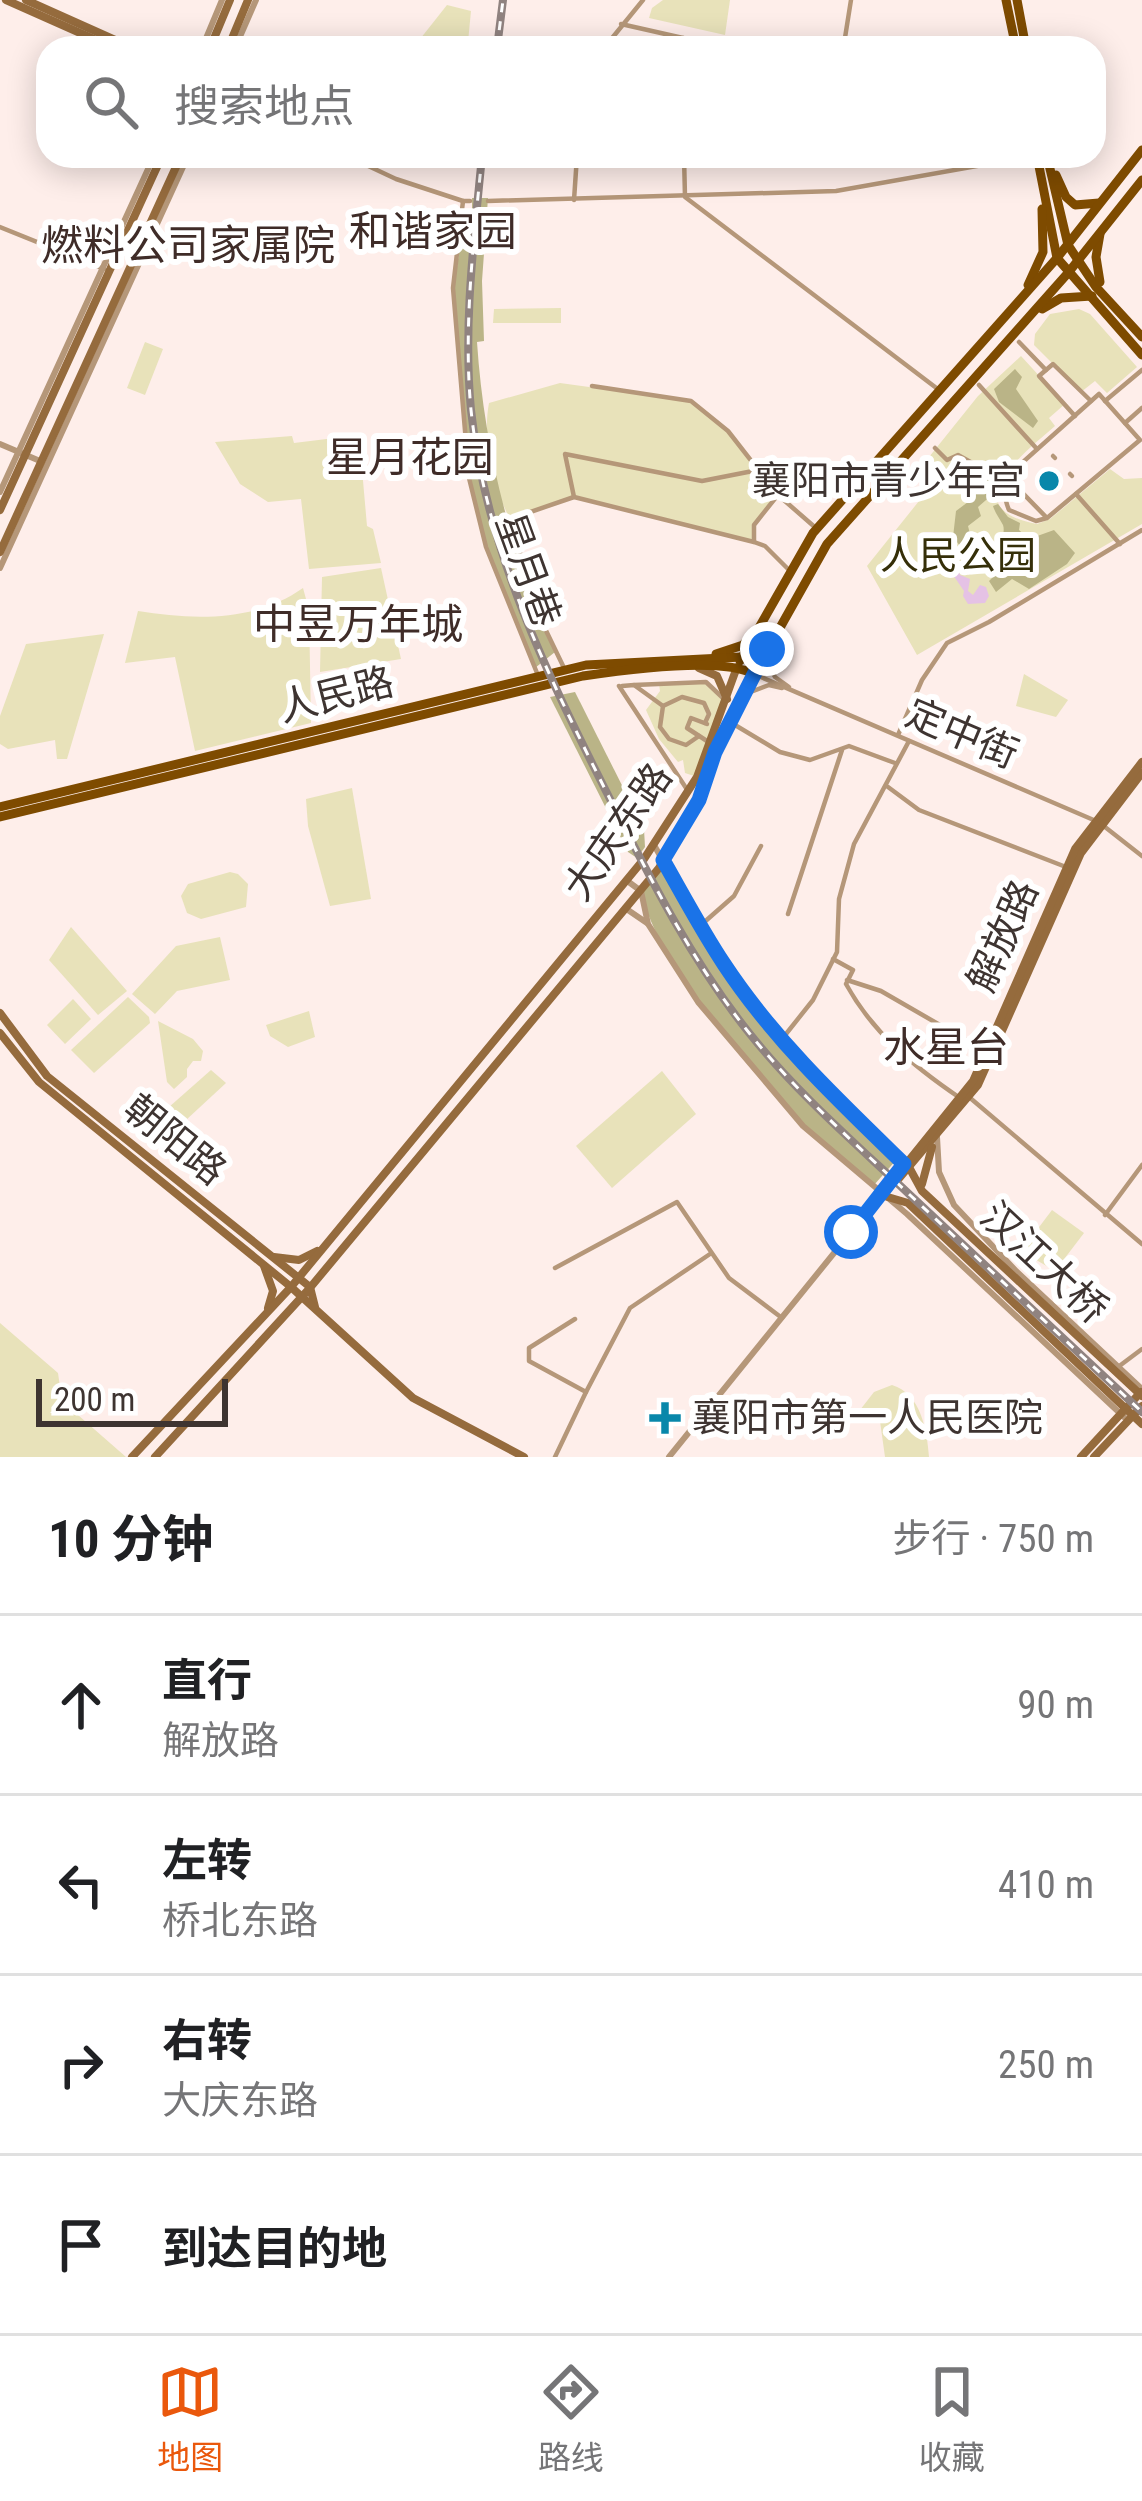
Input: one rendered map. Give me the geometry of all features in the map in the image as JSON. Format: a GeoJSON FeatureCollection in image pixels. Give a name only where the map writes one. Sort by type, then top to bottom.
{"type":"FeatureCollection","features":[{"type":"Feature","properties":{"kind":"main road"},"geometry":{"type":"LineString","coordinates":[[6,0],[87,36]]}},
{"type":"Feature","properties":{"kind":"main road"},"geometry":{"type":"LineString","coordinates":[[26,0],[107,36]]}},
{"type":"Feature","properties":{"kind":"main road"},"geometry":{"type":"LineString","coordinates":[[211,36],[226,0]]}},
{"type":"Feature","properties":{"kind":"main road"},"geometry":{"type":"LineString","coordinates":[[237,36],[252,0]]}},
{"type":"Feature","properties":{"kind":"main road"},"geometry":{"type":"LineString","coordinates":[[1006,0],[1014,36]]}},
{"type":"Feature","properties":{"kind":"main road"},"geometry":{"type":"LineString","coordinates":[[1017,0],[1024,36]]}},
{"type":"Feature","properties":{"kind":"main road","name":"大庆东路"},"geometry":{"type":"LineString","coordinates":[[132,1457],[291,1287],[626,880],[688,792],[740,661],[817,529],[1058,258],[1142,150]]}},
{"type":"Feature","properties":{"kind":"main road"},"geometry":{"type":"LineString","coordinates":[[0,510],[21,453],[153,168]]}},
{"type":"Feature","properties":{"kind":"main road"},"geometry":{"type":"LineString","coordinates":[[0,552],[178,168]]}},
{"type":"Feature","properties":{"kind":"main road"},"geometry":{"type":"LineString","coordinates":[[1022,298],[1043,252],[1040,168]]}},
{"type":"Feature","properties":{"kind":"main road"},"geometry":{"type":"LineString","coordinates":[[1042,168],[1058,258],[1068,273],[1096,289],[1142,333]]}},
{"type":"Feature","properties":{"kind":"main road"},"geometry":{"type":"LineString","coordinates":[[1044,168],[1068,245],[1142,352]]}},
{"type":"Feature","properties":{"kind":"main road"},"geometry":{"type":"LineString","coordinates":[[1048,168],[1075,205],[1099,202]]}},
{"type":"Feature","properties":{"kind":"main road","name":"大庆东路"},"geometry":{"type":"LineString","coordinates":[[154,1457],[302,1297],[641,891],[699,800],[756,669],[827,544],[1080,265],[1100,230],[1142,180]]}},
{"type":"Feature","properties":{"kind":"main road"},"geometry":{"type":"LineString","coordinates":[[1096,289],[1100,230]]}},
{"type":"Feature","properties":{"kind":"main road"},"geometry":{"type":"LineString","coordinates":[[1028,319],[1061,298],[1096,289]]}},
{"type":"Feature","properties":{"kind":"main road"},"geometry":{"type":"LineString","coordinates":[[699,663],[743,645],[760,626]]}},
{"type":"Feature","properties":{"kind":"main road","name":"人民路"},"geometry":{"type":"LineString","coordinates":[[0,807],[565,670],[638,660],[699,663]]}},
{"type":"Feature","properties":{"kind":"main road","name":"人民路"},"geometry":{"type":"LineString","coordinates":[[0,817],[583,676],[740,661],[756,669]]}},
{"type":"Feature","properties":{"kind":"main road"},"geometry":{"type":"LineString","coordinates":[[699,663],[717,676],[727,702]]}},
{"type":"Feature","properties":{"kind":"main road","name":"解放路"},"geometry":{"type":"LineString","coordinates":[[881,1195],[937,1137],[964,1097],[1066,867],[1142,762]]}},
{"type":"Feature","properties":{"kind":"main road","name":"解放路"},"geometry":{"type":"LineString","coordinates":[[908,1167],[978,1085],[1081,853],[1099,823],[1142,773]]}},
{"type":"Feature","properties":{"kind":"main road","name":"朝阳路"},"geometry":{"type":"LineString","coordinates":[[0,1013],[47,1076],[310,1287]]}},
{"type":"Feature","properties":{"kind":"main road","name":"朝阳路"},"geometry":{"type":"LineString","coordinates":[[0,1033],[39,1082],[291,1287],[412,1398],[524,1457]]}},
{"type":"Feature","properties":{"kind":"main road"},"geometry":{"type":"LineString","coordinates":[[922,1191],[922,1171],[937,1137]]}},
{"type":"Feature","properties":{"kind":"main road","name":"汉江大桥"},"geometry":{"type":"LineString","coordinates":[[908,1167],[922,1191],[1142,1392]]}},
{"type":"Feature","properties":{"kind":"main road"},"geometry":{"type":"LineString","coordinates":[[881,1195],[900,1183],[922,1191]]}},
{"type":"Feature","properties":{"kind":"main road","name":"汉江大桥"},"geometry":{"type":"LineString","coordinates":[[881,1195],[908,1203],[1142,1424]]}},
{"type":"Feature","properties":{"kind":"main road"},"geometry":{"type":"LineString","coordinates":[[273,1257],[299,1260],[323,1247]]}},
{"type":"Feature","properties":{"kind":"main road"},"geometry":{"type":"LineString","coordinates":[[263,1264],[273,1291],[268,1312]]}},
{"type":"Feature","properties":{"kind":"main road"},"geometry":{"type":"LineString","coordinates":[[310,1287],[315,1309]]}},
{"type":"Feature","properties":{"kind":"main road"},"geometry":{"type":"LineString","coordinates":[[1094,1457],[1142,1392]]}},
{"type":"Feature","properties":{"kind":"main road"},"geometry":{"type":"LineString","coordinates":[[1081,1457],[1142,1406]]}},
{"type":"Feature","properties":{"kind":"street"},"geometry":{"type":"LineString","coordinates":[[612,36],[644,0]]}},
{"type":"Feature","properties":{"kind":"street"},"geometry":{"type":"LineString","coordinates":[[845,36],[851,0]]}},
{"type":"Feature","properties":{"kind":"street"},"geometry":{"type":"LineString","coordinates":[[621,24],[674,36]]}},
{"type":"Feature","properties":{"kind":"street"},"geometry":{"type":"LineString","coordinates":[[0,568],[179,168]]}},
{"type":"Feature","properties":{"kind":"street","name":"星月巷"},"geometry":{"type":"LineString","coordinates":[[372,168],[466,201],[453,287],[469,478],[486,547],[538,676]]}},
{"type":"Feature","properties":{"kind":"street"},"geometry":{"type":"LineString","coordinates":[[574,200],[576,168]]}},
{"type":"Feature","properties":{"kind":"street"},"geometry":{"type":"LineString","coordinates":[[684,168],[685,196]]}},
{"type":"Feature","properties":{"kind":"street"},"geometry":{"type":"LineString","coordinates":[[488,201],[836,191],[970,168]]}},
{"type":"Feature","properties":{"kind":"street"},"geometry":{"type":"LineString","coordinates":[[685,196],[939,391]]}},
{"type":"Feature","properties":{"kind":"street"},"geometry":{"type":"LineString","coordinates":[[0,227],[106,270]]}},
{"type":"Feature","properties":{"kind":"street"},"geometry":{"type":"LineString","coordinates":[[1019,342],[1046,370]]}},
{"type":"Feature","properties":{"kind":"street"},"geometry":{"type":"LineString","coordinates":[[1075,416],[1039,376],[1053,364],[1091,401]]}},
{"type":"Feature","properties":{"kind":"street"},"geometry":{"type":"LineString","coordinates":[[1106,401],[1142,370]]}},
{"type":"Feature","properties":{"kind":"street"},"geometry":{"type":"LineString","coordinates":[[979,385],[1037,449]]}},
{"type":"Feature","properties":{"kind":"street"},"geometry":{"type":"LineString","coordinates":[[592,386],[691,400],[728,430],[778,495],[817,529]]}},
{"type":"Feature","properties":{"kind":"street"},"geometry":{"type":"LineString","coordinates":[[1099,394],[1140,440],[1047,518],[1036,521],[1009,510],[1004,497],[1013,471],[1091,401],[1099,394]]}},
{"type":"Feature","properties":{"kind":"street"},"geometry":{"type":"LineString","coordinates":[[1125,423],[1142,408]]}},
{"type":"Feature","properties":{"kind":"street"},"geometry":{"type":"LineString","coordinates":[[0,444],[40,461]]}},
{"type":"Feature","properties":{"kind":"street"},"geometry":{"type":"LineString","coordinates":[[935,448],[947,460],[958,455],[982,469],[999,466],[1013,471]]}},
{"type":"Feature","properties":{"kind":"street"},"geometry":{"type":"LineString","coordinates":[[0,492],[21,453]]}},
{"type":"Feature","properties":{"kind":"street"},"geometry":{"type":"LineString","coordinates":[[574,497],[565,454],[702,481],[759,470]]}},
{"type":"Feature","properties":{"kind":"street"},"geometry":{"type":"LineString","coordinates":[[1008,478],[1047,518]]}},
{"type":"Feature","properties":{"kind":"street"},"geometry":{"type":"LineString","coordinates":[[1076,494],[1120,544]]}},
{"type":"Feature","properties":{"kind":"street"},"geometry":{"type":"LineString","coordinates":[[754,542],[754,525],[778,495]]}},
{"type":"Feature","properties":{"kind":"street"},"geometry":{"type":"LineString","coordinates":[[565,670],[538,614],[510,519],[574,497],[754,542],[765,546],[791,572]]}},
{"type":"Feature","properties":{"kind":"street"},"geometry":{"type":"LineString","coordinates":[[898,736],[922,680],[947,643],[1142,530]]}},
{"type":"Feature","properties":{"kind":"street"},"geometry":{"type":"LineString","coordinates":[[766,652],[776,677],[799,693]]}},
{"type":"Feature","properties":{"kind":"street","name":"定中街"},"geometry":{"type":"LineString","coordinates":[[756,669],[799,693],[1099,823],[1142,856]]}},
{"type":"Feature","properties":{"kind":"street"},"geometry":{"type":"LineString","coordinates":[[688,792],[619,686],[706,682],[727,702]]}},
{"type":"Feature","properties":{"kind":"street"},"geometry":{"type":"LineString","coordinates":[[634,685],[664,706]]}},
{"type":"Feature","properties":{"kind":"street"},"geometry":{"type":"LineString","coordinates":[[742,698],[754,688],[769,685],[799,693]]}},
{"type":"Feature","properties":{"kind":"street"},"geometry":{"type":"LineString","coordinates":[[664,706],[682,698],[704,703],[709,714],[705,723]]}},
{"type":"Feature","properties":{"kind":"street"},"geometry":{"type":"LineString","coordinates":[[664,706],[660,727],[669,739],[686,745],[699,736]]}},
{"type":"Feature","properties":{"kind":"street"},"geometry":{"type":"LineString","coordinates":[[710,743],[687,728],[692,718],[718,726]]}},
{"type":"Feature","properties":{"kind":"street"},"geometry":{"type":"LineString","coordinates":[[730,722],[780,752],[810,760],[849,746],[898,764]]}},
{"type":"Feature","properties":{"kind":"street"},"geometry":{"type":"LineString","coordinates":[[782,1039],[812,1000],[833,959],[844,875],[854,844],[909,741]]}},
{"type":"Feature","properties":{"kind":"street"},"geometry":{"type":"LineString","coordinates":[[788,914],[842,750]]}},
{"type":"Feature","properties":{"kind":"street"},"geometry":{"type":"LineString","coordinates":[[887,786],[919,810],[1066,867]]}},
{"type":"Feature","properties":{"kind":"street"},"geometry":{"type":"LineString","coordinates":[[652,842],[724,965],[782,1039],[826,1090],[908,1167]]}},
{"type":"Feature","properties":{"kind":"street"},"geometry":{"type":"LineString","coordinates":[[701,925],[734,896],[761,846]]}},
{"type":"Feature","properties":{"kind":"street"},"geometry":{"type":"LineString","coordinates":[[626,880],[641,891],[648,924],[698,1002],[803,1126],[907,1214],[1125,1417]]}},
{"type":"Feature","properties":{"kind":"street"},"geometry":{"type":"LineString","coordinates":[[626,908],[648,924]]}},
{"type":"Feature","properties":{"kind":"street"},"geometry":{"type":"LineString","coordinates":[[833,959],[853,970],[845,984],[866,1019],[928,1076],[964,1097],[1142,1244]]}},
{"type":"Feature","properties":{"kind":"street"},"geometry":{"type":"LineString","coordinates":[[847,980],[880,991],[985,1052]]}},
{"type":"Feature","properties":{"kind":"street"},"geometry":{"type":"LineString","coordinates":[[937,1137],[939,1172],[954,1205],[1142,1392]]}},
{"type":"Feature","properties":{"kind":"street"},"geometry":{"type":"LineString","coordinates":[[1105,1215],[1142,1165]]}},
{"type":"Feature","properties":{"kind":"street","name":"解放路"},"geometry":{"type":"LineString","coordinates":[[669,1457],[881,1195]]}},
{"type":"Feature","properties":{"kind":"street"},"geometry":{"type":"LineString","coordinates":[[555,1268],[677,1202],[730,1278],[782,1318]]}},
{"type":"Feature","properties":{"kind":"street"},"geometry":{"type":"LineString","coordinates":[[555,1457],[630,1308],[712,1252]]}},
{"type":"Feature","properties":{"kind":"street"},"geometry":{"type":"LineString","coordinates":[[575,1318],[530,1348],[529,1361],[586,1392]]}},
{"type":"Feature","properties":{"kind":"street"},"geometry":{"type":"LineString","coordinates":[[1118,1367],[1142,1349]]}},
{"type":"Feature","properties":{"kind":"green space"},"geometry":{"type":"Polygon","coordinates":[[[663,0],[730,0],[725,35],[649,18],[652,8],[663,0]]]}},
{"type":"Feature","properties":{"kind":"green space"},"geometry":{"type":"Polygon","coordinates":[[[447,5],[471,11],[469,36],[422,36],[447,5]]]}},
{"type":"Feature","properties":{"kind":"green space"},"geometry":{"type":"Polygon","coordinates":[[[561,308],[561,323],[493,323],[494,309],[561,308]]]}},
{"type":"Feature","properties":{"kind":"green space"},"geometry":{"type":"Polygon","coordinates":[[[1079,309],[1090,314],[1137,367],[1107,393],[1095,381],[1081,392],[1034,345],[1035,334],[1050,314],[1079,309]]]}},
{"type":"Feature","properties":{"kind":"green space"},"geometry":{"type":"Polygon","coordinates":[[[145,342],[163,349],[145,395],[127,388],[145,342]]]}},
{"type":"Feature","properties":{"kind":"green space","name":"人民公园"},"geometry":{"type":"Polygon","coordinates":[[[1021,356],[1065,404],[1049,418],[1055,426],[1002,479],[997,493],[1000,506],[1012,516],[1037,524],[1050,519],[1110,469],[1124,479],[1142,478],[1142,524],[917,655],[867,566],[935,481],[931,470],[921,467],[978,396],[1021,356]]]}},
{"type":"Feature","properties":{"kind":"green space"},"geometry":{"type":"Polygon","coordinates":[[[560,383],[691,401],[728,431],[778,495],[754,525],[754,542],[574,497],[510,519],[490,462],[489,403],[560,383]]]}},
{"type":"Feature","properties":{"kind":"green space"},"geometry":{"type":"Polygon","coordinates":[[[359,435],[367,526],[373,529],[381,563],[309,569],[301,499],[268,502],[240,484],[215,442],[292,436],[294,443],[359,435]]]}},
{"type":"Feature","properties":{"kind":"green space"},"geometry":{"type":"Polygon","coordinates":[[[381,568],[401,659],[320,672],[322,577],[381,568]]]}},
{"type":"Feature","properties":{"kind":"green space"},"geometry":{"type":"Polygon","coordinates":[[[303,588],[309,610],[311,723],[195,751],[175,657],[125,663],[138,611],[224,616],[265,607],[303,588]]]}},
{"type":"Feature","properties":{"kind":"green space"},"geometry":{"type":"Polygon","coordinates":[[[104,634],[67,759],[57,759],[55,740],[8,749],[0,744],[0,716],[26,644],[104,634]]]}},
{"type":"Feature","properties":{"kind":"green space"},"geometry":{"type":"Polygon","coordinates":[[[1024,674],[1068,700],[1056,717],[1016,706],[1024,674]]]}},
{"type":"Feature","properties":{"kind":"green space"},"geometry":{"type":"Polygon","coordinates":[[[706,682],[727,702],[697,777],[685,773],[683,760],[678,762],[659,739],[646,710],[660,691],[659,684],[706,682]]]}},
{"type":"Feature","properties":{"kind":"green space"},"geometry":{"type":"Polygon","coordinates":[[[352,788],[371,899],[330,906],[308,826],[306,799],[352,788]]]}},
{"type":"Feature","properties":{"kind":"green space"},"geometry":{"type":"Polygon","coordinates":[[[230,872],[248,884],[246,907],[201,919],[187,913],[181,896],[188,884],[230,872]]]}},
{"type":"Feature","properties":{"kind":"green space"},"geometry":{"type":"Polygon","coordinates":[[[71,927],[127,991],[98,1015],[49,960],[71,927]]]}},
{"type":"Feature","properties":{"kind":"green space"},"geometry":{"type":"Polygon","coordinates":[[[220,937],[230,980],[177,991],[155,1014],[132,994],[176,946],[220,937]]]}},
{"type":"Feature","properties":{"kind":"green space"},"geometry":{"type":"Polygon","coordinates":[[[128,997],[150,1023],[94,1073],[71,1050],[128,997]]]}},
{"type":"Feature","properties":{"kind":"green space"},"geometry":{"type":"Polygon","coordinates":[[[73,999],[91,1019],[65,1044],[47,1025],[73,999]]]}},
{"type":"Feature","properties":{"kind":"green space"},"geometry":{"type":"Polygon","coordinates":[[[309,1011],[315,1037],[288,1047],[270,1036],[266,1025],[309,1011]]]}},
{"type":"Feature","properties":{"kind":"green space"},"geometry":{"type":"Polygon","coordinates":[[[158,1021],[193,1039],[203,1051],[201,1061],[193,1061],[187,1077],[174,1089],[167,1082],[158,1021]]]}},
{"type":"Feature","properties":{"kind":"green space"},"geometry":{"type":"Polygon","coordinates":[[[211,1070],[226,1083],[159,1145],[143,1130],[211,1070]]]}},
{"type":"Feature","properties":{"kind":"green space"},"geometry":{"type":"Polygon","coordinates":[[[662,1071],[696,1114],[612,1188],[576,1146],[662,1071]]]}},
{"type":"Feature","properties":{"kind":"green space"},"geometry":{"type":"Polygon","coordinates":[[[1052,1210],[1084,1233],[1055,1271],[1021,1251],[1052,1210]]]}},
{"type":"Feature","properties":{"kind":"green space"},"geometry":{"type":"Polygon","coordinates":[[[0,1323],[58,1373],[62,1401],[126,1457],[0,1457],[0,1323]]]}},
{"type":"Feature","properties":{"kind":"green space"},"geometry":{"type":"Polygon","coordinates":[[[892,1385],[916,1405],[929,1457],[885,1457],[879,1414],[860,1410],[874,1392],[892,1385]]]}},
{"type":"Feature","properties":{"kind":"shaded area"},"geometry":{"type":"Polygon","coordinates":[[[472,198],[488,198],[482,281],[484,341],[477,342],[493,461],[525,577],[555,652],[535,668],[486,547],[469,478],[454,288],[465,210],[472,209],[472,198]]]}},
{"type":"Feature","properties":{"kind":"shaded area"},"geometry":{"type":"Polygon","coordinates":[[[1015,369],[1022,377],[1016,389],[1038,421],[1033,428],[999,402],[994,389],[1015,369]]]}},
{"type":"Feature","properties":{"kind":"shaded area"},"geometry":{"type":"Polygon","coordinates":[[[987,460],[992,461],[993,494],[978,507],[981,516],[968,526],[973,546],[968,556],[953,537],[956,511],[968,502],[953,482],[972,471],[975,474],[987,460]]]}},
{"type":"Feature","properties":{"kind":"shaded area"},"geometry":{"type":"Polygon","coordinates":[[[998,504],[1020,523],[1019,530],[1029,539],[1054,530],[1075,553],[1067,564],[1029,589],[1012,579],[996,592],[989,581],[1003,535],[993,506],[998,504]]]}},
{"type":"Feature","properties":{"kind":"shaded area"},"geometry":{"type":"Polygon","coordinates":[[[925,532],[939,532],[951,551],[947,556],[960,575],[970,579],[968,591],[973,595],[980,585],[986,587],[985,603],[968,604],[949,569],[944,571],[938,558],[942,554],[925,532]]]}},
{"type":"Feature","properties":{"kind":"shaded area"},"geometry":{"type":"Polygon","coordinates":[[[575,692],[644,829],[645,847],[637,858],[628,852],[550,697],[575,692]]]}},
{"type":"Feature","properties":{"kind":"shaded area"},"geometry":{"type":"Polygon","coordinates":[[[663,860],[724,965],[782,1039],[898,1158],[874,1185],[781,1102],[685,983],[641,891],[663,860]]]}},
{"type":"Feature","properties":{"kind":"railway"},"geometry":{"type":"LineString","coordinates":[[498,36],[503,0]]}},
{"type":"Feature","properties":{"kind":"railway"},"geometry":{"type":"LineString","coordinates":[[481,168],[468,347],[471,410],[490,513],[523,612],[642,862],[710,979],[787,1077],[1142,1412]]}},
{"type":"Feature","properties":{"kind":"place","name":"襄阳市青少年宫"},"geometry":{"type":"Point","coordinates":[1049,481]}},
{"type":"Feature","properties":{"kind":"place","name":"襄阳市第一人民医院"},"geometry":{"type":"Point","coordinates":[665,1418]}},
{"type":"Feature","properties":{"kind":"district","name":"和谐家园"},"geometry":{"type":"Point","coordinates":[433,231]}},
{"type":"Feature","properties":{"kind":"district","name":"燃料公司家属院"},"geometry":{"type":"Point","coordinates":[188,245]}},
{"type":"Feature","properties":{"kind":"district","name":"星月花园"},"geometry":{"type":"Point","coordinates":[410,457]}},
{"type":"Feature","properties":{"kind":"district","name":"中昱万年城"},"geometry":{"type":"Point","coordinates":[358,624]}},
{"type":"Feature","properties":{"kind":"district","name":"水星台"},"geometry":{"type":"Point","coordinates":[946,1047]}},
{"type":"Feature","properties":{"kind":"route"},"geometry":{"type":"LineString","coordinates":[[767,649],[715,752],[699,800],[663,860],[724,965],[782,1039],[826,1090],[904,1164],[851,1232]]}}]}
